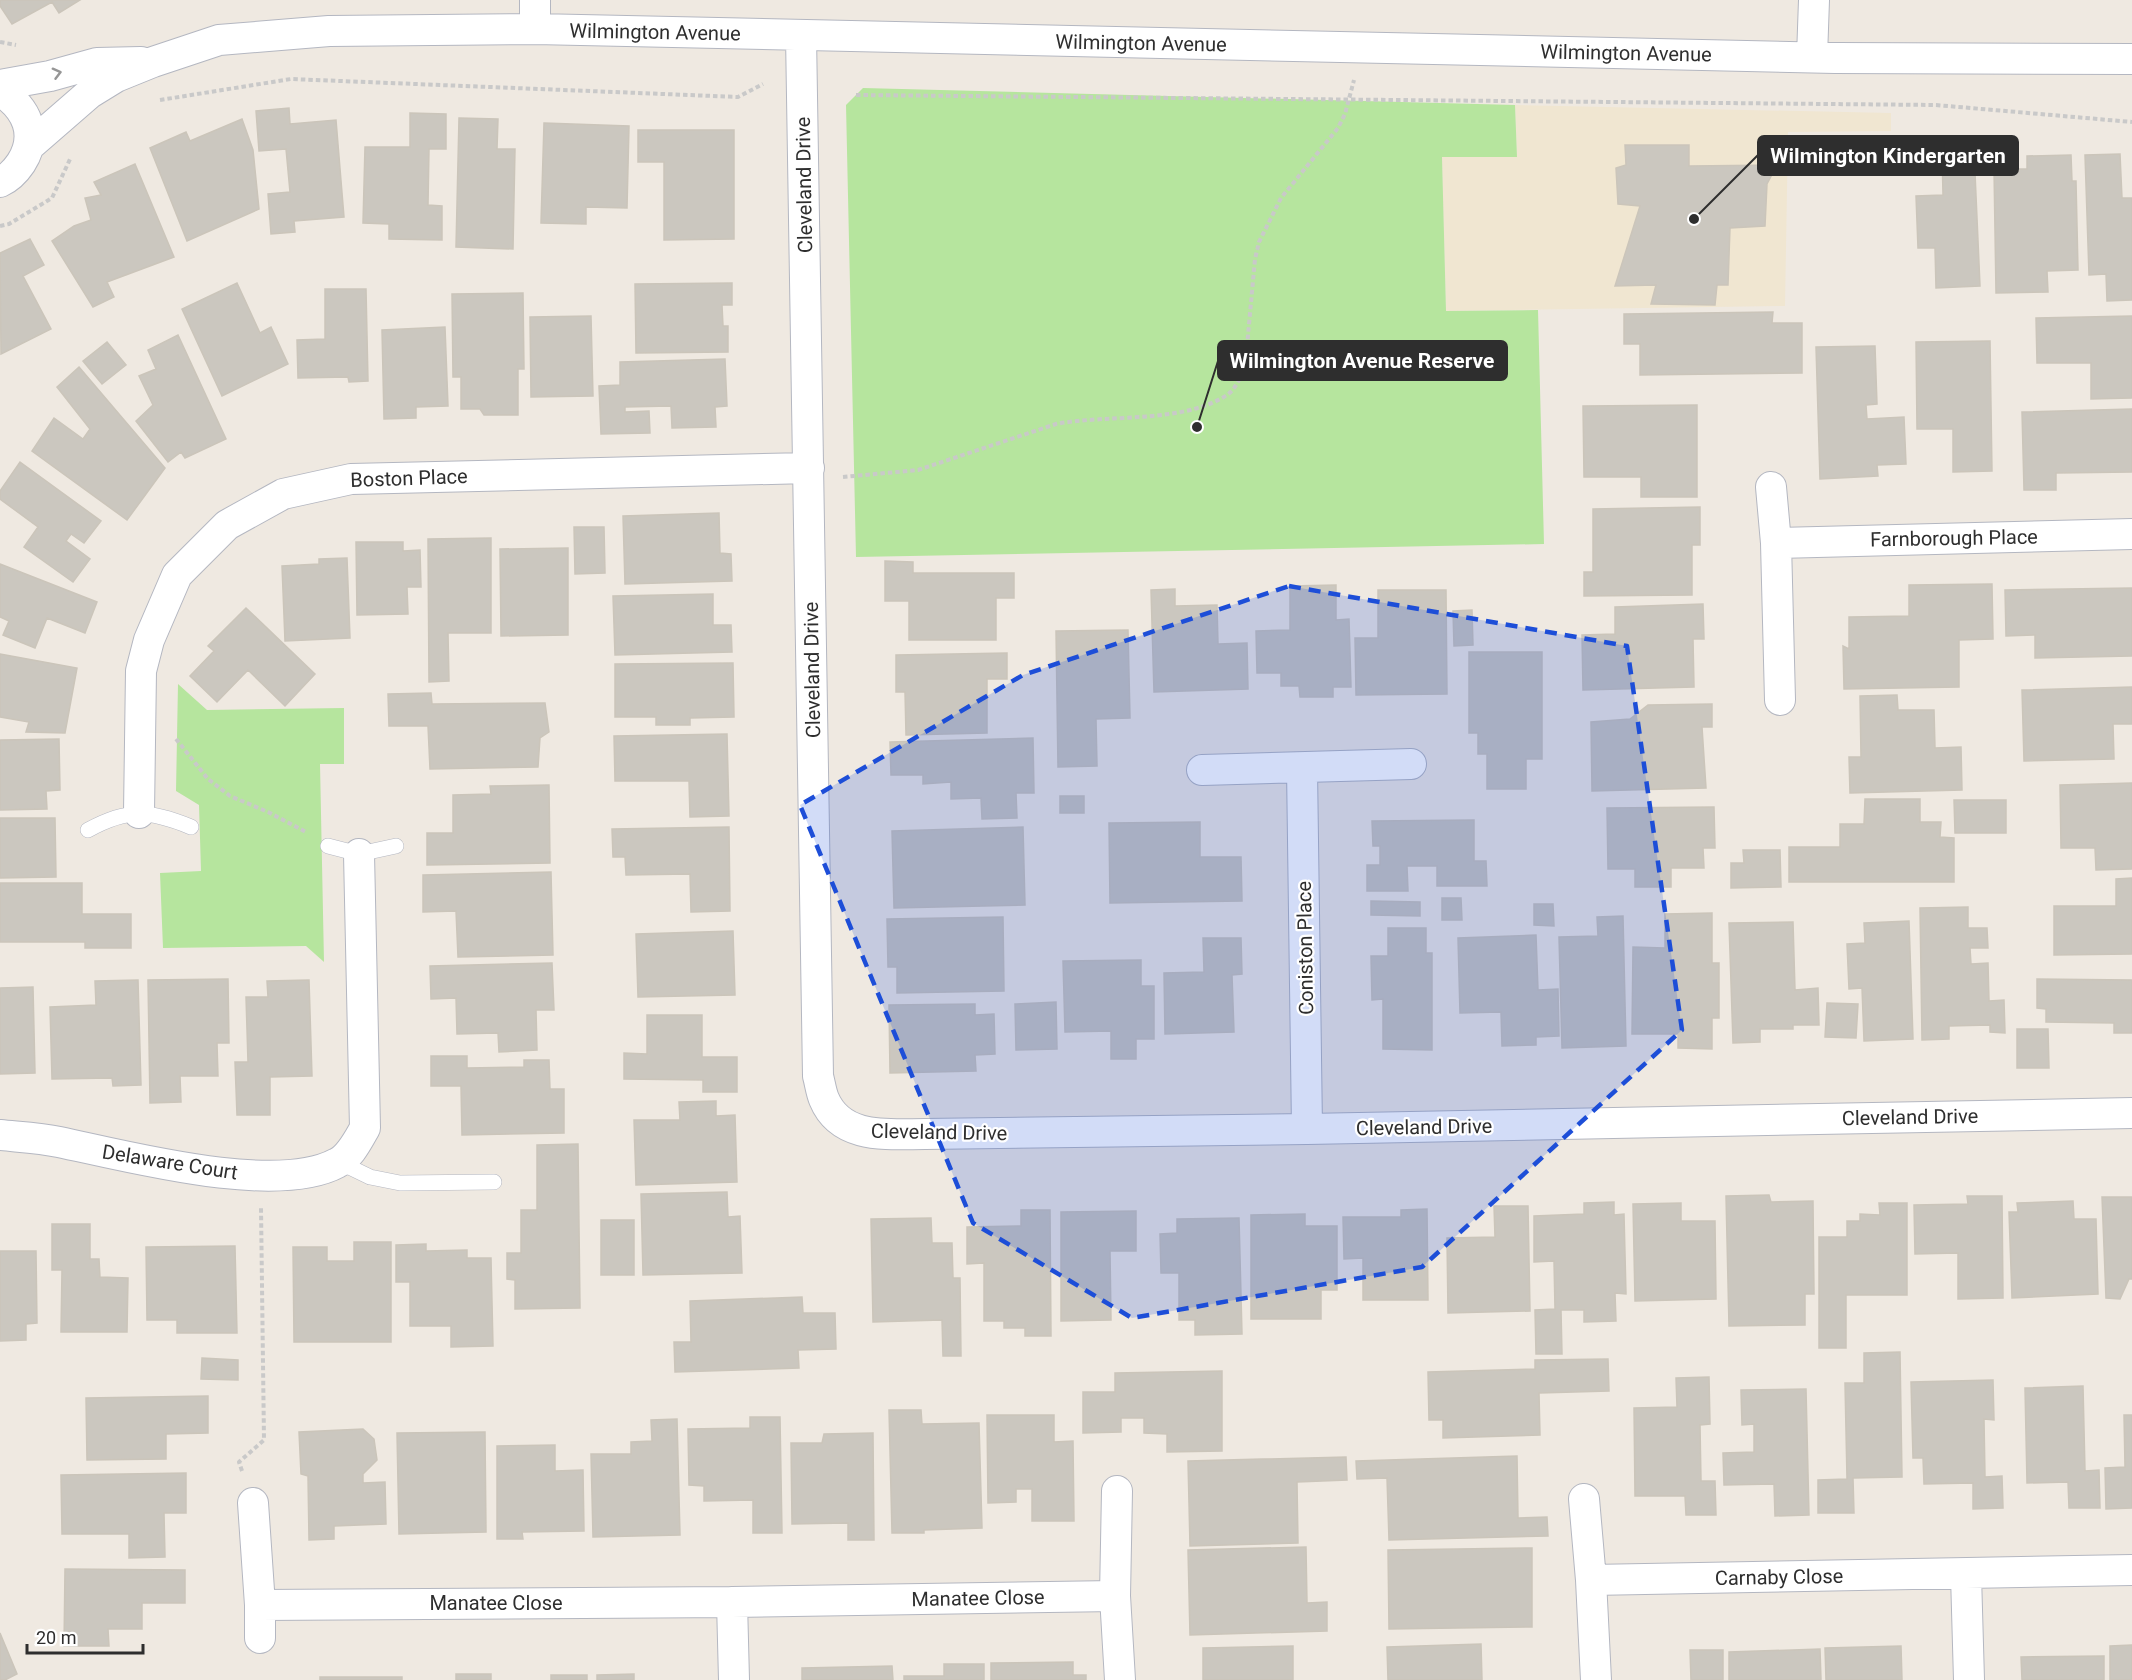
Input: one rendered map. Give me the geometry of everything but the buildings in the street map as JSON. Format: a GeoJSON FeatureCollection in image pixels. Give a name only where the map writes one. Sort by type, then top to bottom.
{"type":"FeatureCollection","features":[{"type":"Feature","properties":{"kind":"street"},"geometry":{"type":"LineString","coordinates":[[535,0],[535,29]]}},
{"type":"Feature","properties":{"kind":"street"},"geometry":{"type":"LineString","coordinates":[[1812,57],[1814,0]]}},
{"type":"Feature","properties":{"kind":"street","name":"Wilmington Avenue"},"geometry":{"type":"LineString","coordinates":[[0,182],[13,174],[29,146],[90,93],[116,77],[219,40],[329,32],[535,29],[1812,57],[2132,59]]}},
{"type":"Feature","properties":{"kind":"street","name":"Cleveland Drive"},"geometry":{"type":"LineString","coordinates":[[801,35],[818,1076],[824,1099],[842,1122],[851,1128],[886,1134],[1307,1129],[2132,1113]]}},
{"type":"Feature","properties":{"kind":"street","name":"Wilmington Avenue"},"geometry":{"type":"LineString","coordinates":[[0,85],[50,76],[97,63],[153,62]]}},
{"type":"Feature","properties":{"kind":"street"},"geometry":{"type":"LineString","coordinates":[[0,91],[16,103],[22,112],[29,134],[29,146]]}},
{"type":"Feature","properties":{"kind":"street","name":"Boston Place"},"geometry":{"type":"LineString","coordinates":[[140,813],[141,672],[149,640],[177,575],[227,525],[283,494],[351,478],[809,474]]}},
{"type":"Feature","properties":{"kind":"street"},"geometry":{"type":"LineString","coordinates":[[1771,487],[1776,543],[1780,700]]}},
{"type":"Feature","properties":{"kind":"street","name":"Farnborough Place"},"geometry":{"type":"LineString","coordinates":[[1776,543],[2132,534]]}},
{"type":"Feature","properties":{"kind":"street"},"geometry":{"type":"LineString","coordinates":[[1202,771],[1411,764]]}},
{"type":"Feature","properties":{"kind":"street","name":"Coniston Place"},"geometry":{"type":"LineString","coordinates":[[1302,768],[1307,1129]]}},
{"type":"Feature","properties":{"kind":"street","name":"Delaware Court"},"geometry":{"type":"LineString","coordinates":[[0,1135],[56,1141],[140,1161],[228,1173],[288,1176],[319,1171],[339,1162],[354,1146],[365,1128],[359,854]]}},
{"type":"Feature","properties":{"kind":"street"},"geometry":{"type":"LineString","coordinates":[[1117,1491],[1115,1596],[1120,1680]]}},
{"type":"Feature","properties":{"kind":"street"},"geometry":{"type":"LineString","coordinates":[[1584,1499],[1596,1680]]}},
{"type":"Feature","properties":{"kind":"street"},"geometry":{"type":"LineString","coordinates":[[253,1503],[260,1638]]}},
{"type":"Feature","properties":{"kind":"street","name":"Carnaby Close"},"geometry":{"type":"LineString","coordinates":[[1591,1580],[1966,1575],[2132,1570]]}},
{"type":"Feature","properties":{"kind":"street"},"geometry":{"type":"LineString","coordinates":[[1966,1575],[1969,1680]]}},
{"type":"Feature","properties":{"kind":"street","name":"Manatee Close"},"geometry":{"type":"LineString","coordinates":[[260,1605],[732,1602],[1115,1596]]}},
{"type":"Feature","properties":{"kind":"street"},"geometry":{"type":"LineString","coordinates":[[732,1602],[734,1680]]}},
{"type":"Feature","properties":{"kind":"lane"},"geometry":{"type":"LineString","coordinates":[[88,830],[121,815],[140,813],[191,827]]}},
{"type":"Feature","properties":{"kind":"lane"},"geometry":{"type":"LineString","coordinates":[[328,846],[359,854],[396,846]]}},
{"type":"Feature","properties":{"kind":"lane"},"geometry":{"type":"LineString","coordinates":[[339,1162],[370,1177],[400,1183],[494,1182]]}},
{"type":"Feature","properties":{"kind":"path"},"geometry":{"type":"LineString","coordinates":[[809,474],[918,470],[1056,424],[1171,413],[1193,409],[1229,394],[1245,368],[1255,259],[1259,242],[1281,198],[1338,128],[1349,99],[1362,48]]}},
{"type":"Feature","properties":{"kind":"path"},"geometry":{"type":"LineString","coordinates":[[150,101],[291,79],[738,97],[763,84]]}},
{"type":"Feature","properties":{"kind":"path"},"geometry":{"type":"LineString","coordinates":[[856,95],[1936,105],[2132,122]]}},
{"type":"Feature","properties":{"kind":"path"},"geometry":{"type":"LineString","coordinates":[[0,226],[9,224],[52,198],[76,147]]}},
{"type":"Feature","properties":{"kind":"path"},"geometry":{"type":"LineString","coordinates":[[140,709],[164,720],[169,730],[208,778],[230,796],[292,824],[328,846]]}},
{"type":"Feature","properties":{"kind":"path"},"geometry":{"type":"LineString","coordinates":[[253,1503],[239,1462],[264,1440],[261,1175]]}},
{"type":"Feature","properties":{"kind":"highlighted area"},"geometry":{"type":"Polygon","coordinates":[[[1289,586],[1627,646],[1682,1030],[1422,1267],[1132,1318],[973,1223],[800,805],[1023,675],[1289,586]]]}},
{"type":"Feature","properties":{"kind":"shaded area"},"geometry":{"type":"Polygon","coordinates":[[[1515,105],[1891,113],[1891,131],[1788,132],[1785,306],[1446,311],[1442,157],[1517,157],[1515,105]]]}},
{"type":"Feature","properties":{"kind":"green space"},"geometry":{"type":"Polygon","coordinates":[[[863,88],[1515,105],[1517,157],[1442,157],[1446,311],[1538,310],[1544,544],[856,557],[846,105],[863,88]]]}},
{"type":"Feature","properties":{"kind":"green space"},"geometry":{"type":"Polygon","coordinates":[[[178,684],[207,710],[344,708],[344,764],[320,764],[324,962],[306,946],[163,948],[160,873],[201,871],[199,805],[176,791],[178,684]]]}},
{"type":"Feature","properties":{"kind":"place","name":"Wilmington Kindergarten"},"geometry":{"type":"Point","coordinates":[1694,219]}},
{"type":"Feature","properties":{"kind":"place","name":"Wilmington Avenue Reserve"},"geometry":{"type":"Point","coordinates":[1197,427]}}]}
